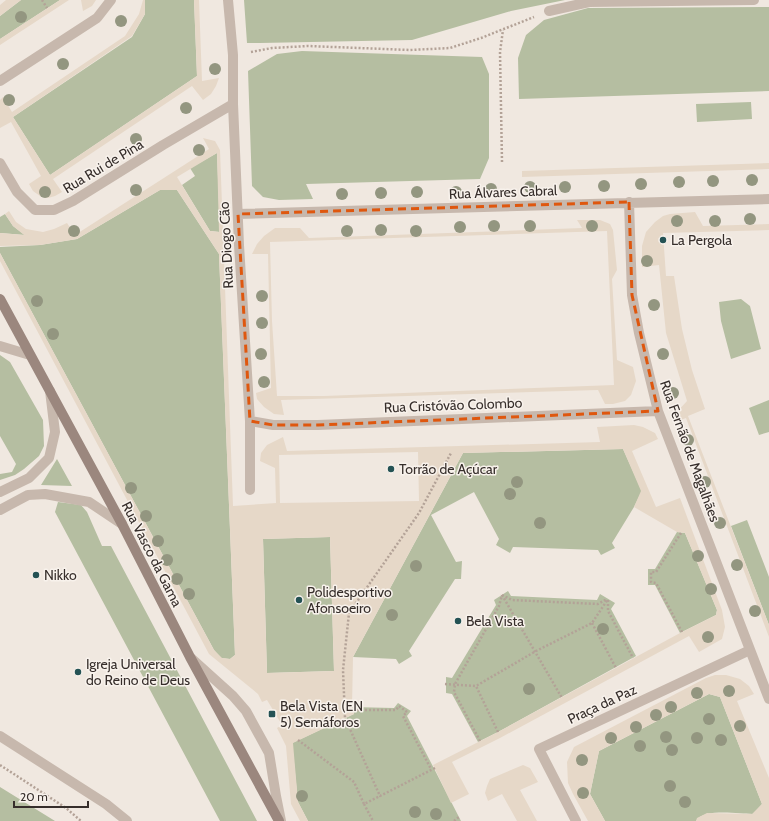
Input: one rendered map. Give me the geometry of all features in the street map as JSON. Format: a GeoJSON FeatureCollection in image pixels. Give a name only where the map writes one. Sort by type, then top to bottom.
{"type":"FeatureCollection","features":[{"type":"Feature","properties":{"kind":"main road","name":"Rua Vasco da Gama"},"geometry":{"type":"LineString","coordinates":[[0,299],[122,524],[190,657],[280,821]]}},
{"type":"Feature","properties":{"kind":"street"},"geometry":{"type":"LineString","coordinates":[[0,81],[97,18],[111,0]]}},
{"type":"Feature","properties":{"kind":"street","name":"Rua Diogo Cão"},"geometry":{"type":"LineString","coordinates":[[228,0],[233,55],[233,104],[238,214],[250,421],[250,490]]}},
{"type":"Feature","properties":{"kind":"street"},"geometry":{"type":"LineString","coordinates":[[550,11],[589,2],[754,0]]}},
{"type":"Feature","properties":{"kind":"street","name":"Rua Rui de Pina"},"geometry":{"type":"LineString","coordinates":[[0,163],[17,192],[35,210],[54,210],[73,201],[233,104]]}},
{"type":"Feature","properties":{"kind":"street","name":"Rua Álvares Cabral"},"geometry":{"type":"LineString","coordinates":[[238,214],[769,198]]}},
{"type":"Feature","properties":{"kind":"street","name":"Rua Fernão de Magalhães"},"geometry":{"type":"LineString","coordinates":[[629,202],[632,295],[639,333],[658,410],[769,699]]}},
{"type":"Feature","properties":{"kind":"street"},"geometry":{"type":"LineString","coordinates":[[0,346],[30,355]]}},
{"type":"Feature","properties":{"kind":"street"},"geometry":{"type":"LineString","coordinates":[[0,492],[29,478],[49,458],[55,432],[50,391]]}},
{"type":"Feature","properties":{"kind":"street","name":"Rua Cristóvão Colombo"},"geometry":{"type":"LineString","coordinates":[[250,421],[273,425],[318,425],[658,410]]}},
{"type":"Feature","properties":{"kind":"street"},"geometry":{"type":"LineString","coordinates":[[1,510],[28,495],[45,494],[89,502],[122,524]]}},
{"type":"Feature","properties":{"kind":"street","name":"Praça da Paz"},"geometry":{"type":"LineString","coordinates":[[576,821],[539,749],[750,650]]}},
{"type":"Feature","properties":{"kind":"street"},"geometry":{"type":"LineString","coordinates":[[190,657],[233,696],[246,711],[269,753],[280,821]]}},
{"type":"Feature","properties":{"kind":"street"},"geometry":{"type":"LineString","coordinates":[[0,736],[106,804],[127,821]]}},
{"type":"Feature","properties":{"kind":"path"},"geometry":{"type":"LineString","coordinates":[[42,0],[47,8]]}},
{"type":"Feature","properties":{"kind":"path"},"geometry":{"type":"LineString","coordinates":[[233,55],[272,48],[308,46],[410,50],[450,48],[481,38],[550,11]]}},
{"type":"Feature","properties":{"kind":"path"},"geometry":{"type":"LineString","coordinates":[[502,162],[500,52],[503,29]]}},
{"type":"Feature","properties":{"kind":"path"},"geometry":{"type":"LineString","coordinates":[[380,796],[345,718],[343,670],[350,613],[419,513],[451,453]]}},
{"type":"Feature","properties":{"kind":"path"},"geometry":{"type":"LineString","coordinates":[[680,532],[656,572],[651,572],[651,582],[656,583],[682,632]]}},
{"type":"Feature","properties":{"kind":"path"},"geometry":{"type":"LineString","coordinates":[[502,595],[512,600],[598,604],[608,599]]}},
{"type":"Feature","properties":{"kind":"path"},"geometry":{"type":"LineString","coordinates":[[502,595],[562,698]]}},
{"type":"Feature","properties":{"kind":"path"},"geometry":{"type":"LineString","coordinates":[[480,741],[454,692],[455,684],[499,606],[502,595]]}},
{"type":"Feature","properties":{"kind":"path"},"geometry":{"type":"LineString","coordinates":[[445,684],[476,686],[536,652],[592,623],[608,599]]}},
{"type":"Feature","properties":{"kind":"path"},"geometry":{"type":"LineString","coordinates":[[608,599],[608,611],[633,658]]}},
{"type":"Feature","properties":{"kind":"path"},"geometry":{"type":"LineString","coordinates":[[592,623],[616,668]]}},
{"type":"Feature","properties":{"kind":"path"},"geometry":{"type":"LineString","coordinates":[[476,686],[498,732]]}},
{"type":"Feature","properties":{"kind":"path"},"geometry":{"type":"LineString","coordinates":[[345,710],[396,710],[399,706],[407,712],[404,716],[431,770]]}},
{"type":"Feature","properties":{"kind":"path"},"geometry":{"type":"LineString","coordinates":[[298,740],[354,782],[373,821]]}},
{"type":"Feature","properties":{"kind":"path"},"geometry":{"type":"LineString","coordinates":[[0,765],[66,808],[81,821]]}},
{"type":"Feature","properties":{"kind":"path"},"geometry":{"type":"LineString","coordinates":[[364,804],[435,768]]}},
{"type":"Feature","properties":{"kind":"path"},"geometry":{"type":"LineString","coordinates":[[454,821],[459,817]]}},
{"type":"Feature","properties":{"kind":"highlighted area"},"geometry":{"type":"Polygon","coordinates":[[[629,202],[632,295],[658,411],[318,425],[273,425],[250,421],[238,214],[629,202]]]}},
{"type":"Feature","properties":{"kind":"green space"},"geometry":{"type":"Polygon","coordinates":[[[21,0],[60,0],[0,39],[0,16],[21,0]]]}},
{"type":"Feature","properties":{"kind":"green space"},"geometry":{"type":"Polygon","coordinates":[[[145,0],[194,0],[197,76],[50,175],[13,117],[132,37],[145,14],[145,0]]]}},
{"type":"Feature","properties":{"kind":"green space"},"geometry":{"type":"Polygon","coordinates":[[[244,0],[565,0],[511,11],[412,40],[247,43],[244,0]]]}},
{"type":"Feature","properties":{"kind":"green space"},"geometry":{"type":"Polygon","coordinates":[[[769,7],[769,91],[519,99],[518,58],[526,35],[544,20],[588,8],[769,7]]]}},
{"type":"Feature","properties":{"kind":"green space"},"geometry":{"type":"Polygon","coordinates":[[[302,51],[482,57],[489,74],[489,158],[480,179],[306,184],[313,199],[279,200],[263,197],[252,186],[248,71],[277,54],[302,51]]]}},
{"type":"Feature","properties":{"kind":"green space"},"geometry":{"type":"Polygon","coordinates":[[[751,102],[752,119],[697,122],[696,104],[751,102]]]}},
{"type":"Feature","properties":{"kind":"green space"},"geometry":{"type":"Polygon","coordinates":[[[217,153],[220,232],[210,231],[182,185],[195,176],[190,168],[217,153]]]}},
{"type":"Feature","properties":{"kind":"green space"},"geometry":{"type":"Polygon","coordinates":[[[160,190],[177,190],[219,254],[235,655],[230,659],[221,658],[214,650],[0,253],[0,247],[40,245],[77,239],[160,190]]]}},
{"type":"Feature","properties":{"kind":"green space"},"geometry":{"type":"Polygon","coordinates":[[[5,214],[13,226],[25,235],[0,233],[0,217],[5,214]]]}},
{"type":"Feature","properties":{"kind":"green space"},"geometry":{"type":"Polygon","coordinates":[[[741,299],[750,306],[761,349],[731,359],[721,321],[719,302],[741,299]]]}},
{"type":"Feature","properties":{"kind":"green space"},"geometry":{"type":"Polygon","coordinates":[[[0,355],[10,362],[43,420],[44,446],[39,456],[24,469],[15,475],[0,480],[0,474],[12,472],[16,464],[0,436],[0,355]]]}},
{"type":"Feature","properties":{"kind":"green space"},"geometry":{"type":"Polygon","coordinates":[[[769,400],[769,432],[759,435],[749,408],[769,400]]]}},
{"type":"Feature","properties":{"kind":"green space"},"geometry":{"type":"Polygon","coordinates":[[[623,449],[642,491],[612,543],[615,548],[601,555],[598,550],[513,547],[510,553],[496,545],[499,539],[474,492],[431,515],[456,562],[462,561],[461,579],[455,579],[409,651],[412,656],[399,664],[396,659],[353,657],[463,453],[623,449]]]}},
{"type":"Feature","properties":{"kind":"green space"},"geometry":{"type":"Polygon","coordinates":[[[57,459],[72,486],[41,485],[57,459]]]}},
{"type":"Feature","properties":{"kind":"green space"},"geometry":{"type":"Polygon","coordinates":[[[58,502],[81,505],[87,512],[102,546],[111,546],[257,821],[220,821],[55,512],[58,502]]]}},
{"type":"Feature","properties":{"kind":"green space"},"geometry":{"type":"Polygon","coordinates":[[[747,520],[769,577],[769,625],[731,526],[747,520]]]}},
{"type":"Feature","properties":{"kind":"green space"},"geometry":{"type":"Polygon","coordinates":[[[677,532],[685,533],[717,610],[716,615],[680,633],[655,585],[648,585],[648,569],[655,569],[677,532]]]}},
{"type":"Feature","properties":{"kind":"green space","name":"Polidesportivo Afonsoeiro"},"geometry":{"type":"Polygon","coordinates":[[[330,537],[334,671],[267,673],[263,539],[330,537]]]}},
{"type":"Feature","properties":{"kind":"green space"},"geometry":{"type":"Polygon","coordinates":[[[508,591],[511,596],[597,600],[600,594],[615,603],[611,609],[636,656],[478,742],[452,694],[446,693],[446,677],[452,678],[496,605],[494,600],[508,591]]]}},
{"type":"Feature","properties":{"kind":"green space"},"geometry":{"type":"Polygon","coordinates":[[[709,694],[720,697],[762,804],[753,814],[714,813],[706,814],[696,821],[605,821],[590,794],[599,751],[709,694]]]}},
{"type":"Feature","properties":{"kind":"green space"},"geometry":{"type":"Polygon","coordinates":[[[398,703],[411,711],[407,716],[461,821],[308,821],[298,802],[292,743],[354,714],[352,707],[394,708],[398,703]]]}},
{"type":"Feature","properties":{"kind":"green space"},"geometry":{"type":"Polygon","coordinates":[[[0,787],[55,821],[0,821],[0,787]]]}},
{"type":"Feature","properties":{"kind":"shaded area"},"geometry":{"type":"Polygon","coordinates":[[[6,0],[21,0],[0,16],[0,5],[6,0]]]}},
{"type":"Feature","properties":{"kind":"shaded area"},"geometry":{"type":"Polygon","coordinates":[[[60,0],[69,0],[0,45],[0,39],[60,0]]]}},
{"type":"Feature","properties":{"kind":"shaded area"},"geometry":{"type":"Polygon","coordinates":[[[81,0],[96,0],[92,6],[83,11],[81,0]]]}},
{"type":"Feature","properties":{"kind":"shaded area"},"geometry":{"type":"Polygon","coordinates":[[[143,0],[145,0],[145,14],[132,36],[13,117],[50,175],[197,76],[194,0],[199,0],[202,81],[219,78],[216,86],[211,94],[203,100],[192,86],[53,179],[62,192],[48,198],[40,196],[33,191],[29,184],[41,176],[11,122],[0,128],[0,100],[3,97],[12,112],[125,36],[139,14],[143,0]]]}},
{"type":"Feature","properties":{"kind":"shaded area"},"geometry":{"type":"Polygon","coordinates":[[[203,138],[215,141],[220,150],[233,506],[276,503],[275,468],[260,461],[261,453],[267,445],[283,437],[287,451],[600,442],[597,427],[634,425],[643,427],[655,433],[658,439],[632,451],[656,507],[680,498],[722,610],[725,627],[722,639],[699,652],[689,636],[500,738],[452,762],[469,794],[451,803],[433,765],[498,732],[716,615],[717,610],[685,533],[677,532],[634,507],[641,491],[623,449],[463,453],[353,657],[352,707],[354,714],[293,743],[298,802],[308,821],[300,821],[291,804],[286,746],[277,728],[282,725],[267,700],[262,702],[258,694],[209,654],[0,261],[0,253],[214,650],[222,658],[230,659],[235,655],[219,254],[177,190],[160,190],[77,239],[40,245],[0,246],[0,233],[24,235],[13,226],[5,214],[9,211],[16,222],[26,229],[43,232],[67,223],[75,235],[209,149],[203,138]],[[217,153],[177,177],[210,231],[219,232],[217,153]],[[418,452],[279,455],[280,503],[419,501],[418,452]],[[330,537],[263,539],[267,673],[334,671],[330,537]]]}},
{"type":"Feature","properties":{"kind":"shaded area"},"geometry":{"type":"Polygon","coordinates":[[[769,163],[769,169],[522,177],[522,171],[769,163]]]}},
{"type":"Feature","properties":{"kind":"shaded area"},"geometry":{"type":"Polygon","coordinates":[[[695,212],[703,226],[769,224],[769,230],[663,233],[666,276],[674,276],[682,329],[692,370],[705,409],[688,416],[769,625],[769,637],[686,418],[678,421],[675,414],[687,401],[666,333],[659,265],[642,267],[642,246],[646,232],[655,222],[663,216],[670,214],[695,212]]]}},
{"type":"Feature","properties":{"kind":"shaded area"},"geometry":{"type":"Polygon","coordinates":[[[577,220],[600,220],[610,224],[613,230],[617,270],[612,279],[617,360],[633,367],[636,381],[631,395],[625,401],[605,404],[598,390],[281,400],[284,415],[274,414],[264,407],[257,399],[256,393],[271,388],[268,254],[252,254],[257,244],[264,236],[275,228],[300,228],[309,238],[582,228],[577,220]],[[607,231],[270,242],[272,321],[277,396],[324,396],[614,385],[607,231]]]}},
{"type":"Feature","properties":{"kind":"shaded area"},"geometry":{"type":"Polygon","coordinates":[[[715,675],[726,675],[740,679],[749,686],[754,694],[737,701],[769,778],[769,821],[696,821],[697,818],[707,813],[752,814],[762,804],[720,697],[709,694],[599,751],[590,794],[605,821],[588,821],[568,783],[567,762],[574,747],[706,678],[715,675]]]}},
{"type":"Feature","properties":{"kind":"shaded area"},"geometry":{"type":"Polygon","coordinates":[[[523,765],[530,768],[538,782],[520,790],[537,821],[517,821],[502,794],[488,801],[485,793],[490,779],[523,765]]]}},
{"type":"Feature","properties":{"kind":"place","name":"La Pergola"},"geometry":{"type":"Point","coordinates":[663,240]}},
{"type":"Feature","properties":{"kind":"place","name":"Torrão de Açúcar"},"geometry":{"type":"Point","coordinates":[391,469]}},
{"type":"Feature","properties":{"kind":"place","name":"Nikko"},"geometry":{"type":"Point","coordinates":[36,575]}},
{"type":"Feature","properties":{"kind":"place","name":"Polidesportivo Afonsoeiro"},"geometry":{"type":"Point","coordinates":[299,600]}},
{"type":"Feature","properties":{"kind":"place","name":"Bela Vista"},"geometry":{"type":"Point","coordinates":[458,621]}},
{"type":"Feature","properties":{"kind":"place","name":"Igreja Universal do Reino de Deus"},"geometry":{"type":"Point","coordinates":[78,672]}},
{"type":"Feature","properties":{"kind":"place","name":"Bela Vista (EN 5) Semáforos"},"geometry":{"type":"Point","coordinates":[272,714]}}]}
